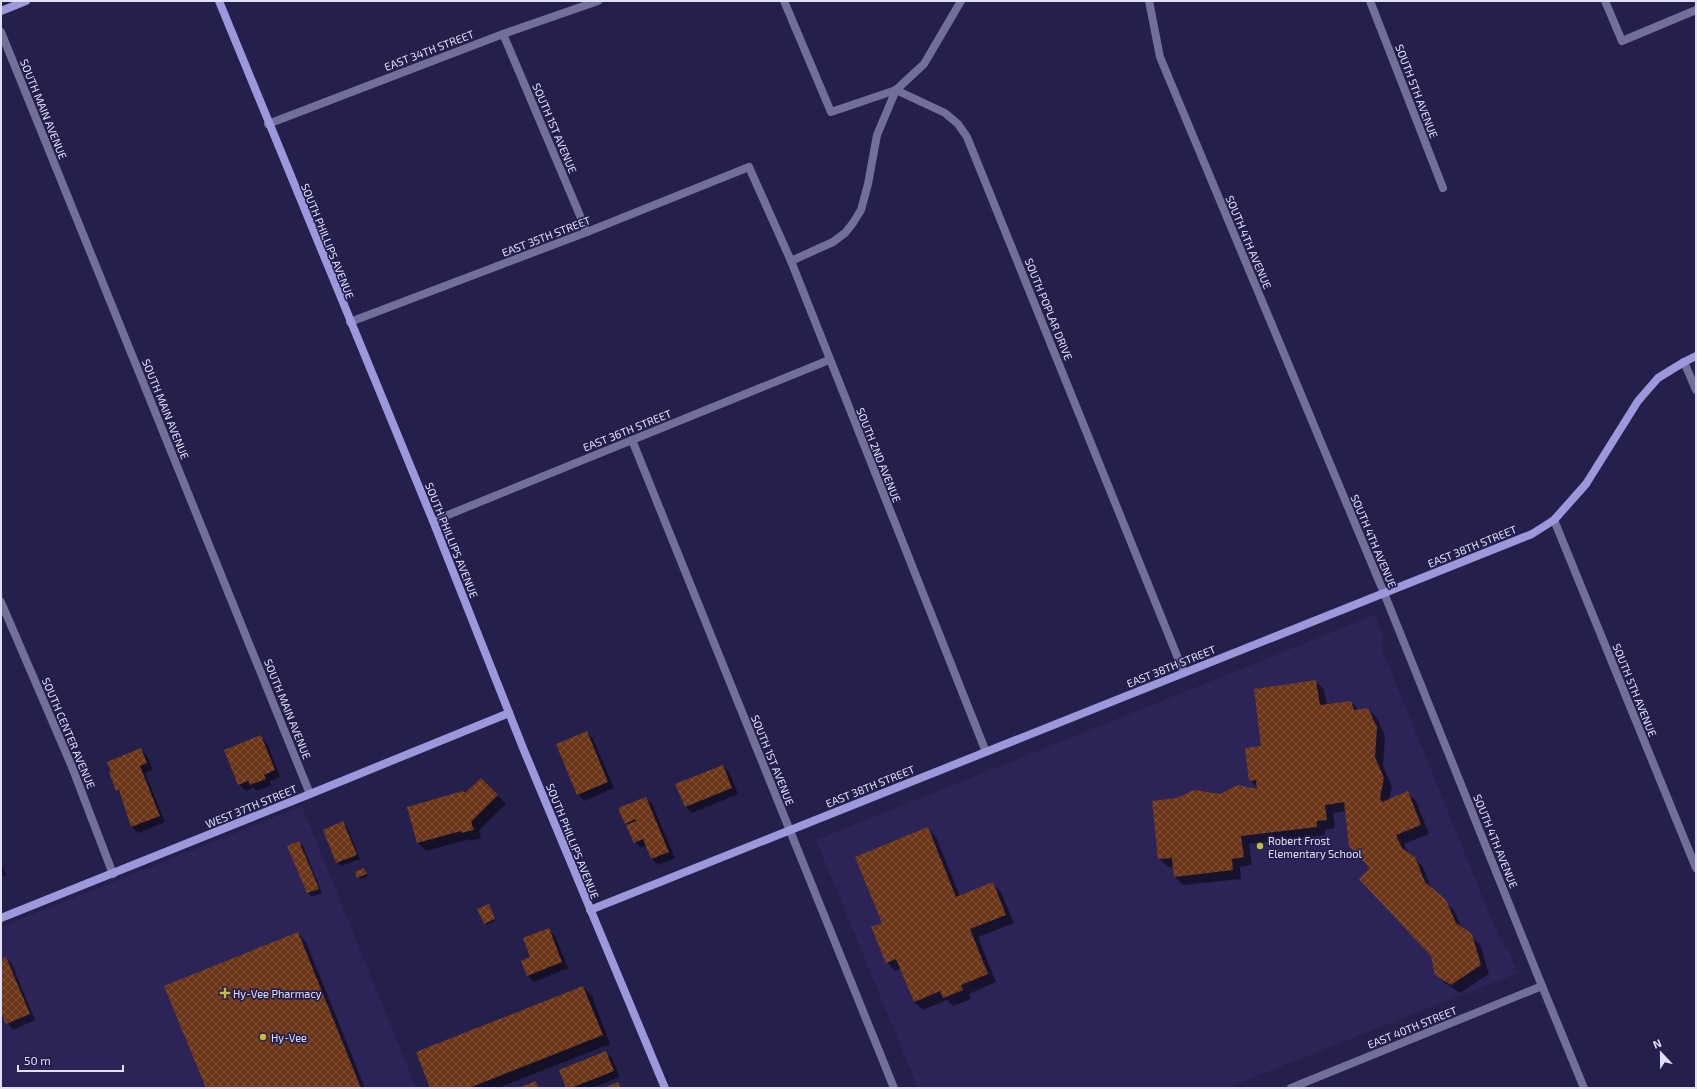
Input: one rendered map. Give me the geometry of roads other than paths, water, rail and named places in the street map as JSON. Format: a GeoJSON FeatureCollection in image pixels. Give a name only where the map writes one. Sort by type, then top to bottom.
{"type":"FeatureCollection","features":[{"type":"Feature","properties":{"kind":"street"},"geometry":{"type":"LineString","coordinates":[[1,11],[26,1]]}},
{"type":"Feature","properties":{"kind":"street","name":"SOUTH PHILLIPS AVENUE"},"geometry":{"type":"LineString","coordinates":[[219,1],[268,124],[433,521],[508,712],[665,1088]]}},
{"type":"Feature","properties":{"kind":"street","name":"EAST 34TH STREET"},"geometry":{"type":"LineString","coordinates":[[268,124],[503,34],[598,1]]}},
{"type":"Feature","properties":{"kind":"street"},"geometry":{"type":"LineString","coordinates":[[784,1],[831,112],[896,90],[924,64],[961,1]]}},
{"type":"Feature","properties":{"kind":"street","name":"SOUTH 5TH AVENUE"},"geometry":{"type":"LineString","coordinates":[[1370,1],[1443,188]]}},
{"type":"Feature","properties":{"kind":"street"},"geometry":{"type":"LineString","coordinates":[[1605,1],[1622,41],[1696,10]]}},
{"type":"Feature","properties":{"kind":"street","name":"SOUTH 4TH AVENUE"},"geometry":{"type":"LineString","coordinates":[[1152,2],[1160,57],[1384,593],[1584,1088]]}},
{"type":"Feature","properties":{"kind":"street","name":"SOUTH MAIN AVENUE"},"geometry":{"type":"LineString","coordinates":[[1,32],[310,794]]}},
{"type":"Feature","properties":{"kind":"street","name":"SOUTH 1ST AVENUE"},"geometry":{"type":"LineString","coordinates":[[503,34],[587,232]]}},
{"type":"Feature","properties":{"kind":"street"},"geometry":{"type":"LineString","coordinates":[[791,261],[833,242],[845,233],[861,210],[868,184],[877,135],[896,90]]}},
{"type":"Feature","properties":{"kind":"street","name":"SOUTH POPLAR DRIVE"},"geometry":{"type":"LineString","coordinates":[[896,90],[945,113],[958,124],[967,137],[983,173],[1184,673]]}},
{"type":"Feature","properties":{"kind":"street","name":"EAST 35TH STREET"},"geometry":{"type":"LineString","coordinates":[[350,322],[587,232],[749,168]]}},
{"type":"Feature","properties":{"kind":"street","name":"SOUTH 2ND AVENUE"},"geometry":{"type":"LineString","coordinates":[[749,168],[791,261],[829,360],[986,752]]}},
{"type":"Feature","properties":{"kind":"street","name":"EAST 38TH STREET"},"geometry":{"type":"LineString","coordinates":[[590,910],[1532,534],[1554,520],[1586,484],[1638,401],[1658,378],[1696,356]]}},
{"type":"Feature","properties":{"kind":"street","name":"EAST 36TH STREET"},"geometry":{"type":"LineString","coordinates":[[433,521],[829,360]]}},
{"type":"Feature","properties":{"kind":"street"},"geometry":{"type":"LineString","coordinates":[[1684,362],[1696,390]]}},
{"type":"Feature","properties":{"kind":"street","name":"SOUTH 1ST AVENUE"},"geometry":{"type":"LineString","coordinates":[[632,440],[894,1088]]}},
{"type":"Feature","properties":{"kind":"street","name":"SOUTH 5TH AVENUE"},"geometry":{"type":"LineString","coordinates":[[1554,520],[1696,868]]}},
{"type":"Feature","properties":{"kind":"street","name":"SOUTH CENTER AVENUE"},"geometry":{"type":"LineString","coordinates":[[1,602],[72,767],[113,874]]}},
{"type":"Feature","properties":{"kind":"street","name":"WEST 37TH STREET"},"geometry":{"type":"LineString","coordinates":[[1,918],[310,794],[508,712]]}},
{"type":"Feature","properties":{"kind":"street","name":"EAST 40TH STREET"},"geometry":{"type":"LineString","coordinates":[[1291,1088],[1542,986]]}},
{"type":"Feature","properties":{"kind":"place","name":"Robert Frost Elementary School"},"geometry":{"type":"Point","coordinates":[1260,846]}},
{"type":"Feature","properties":{"kind":"place","name":"Hy-Vee Pharmacy"},"geometry":{"type":"Point","coordinates":[225,993]}},
{"type":"Feature","properties":{"kind":"place","name":"Hy-Vee"},"geometry":{"type":"Point","coordinates":[263,1037]}}]}
